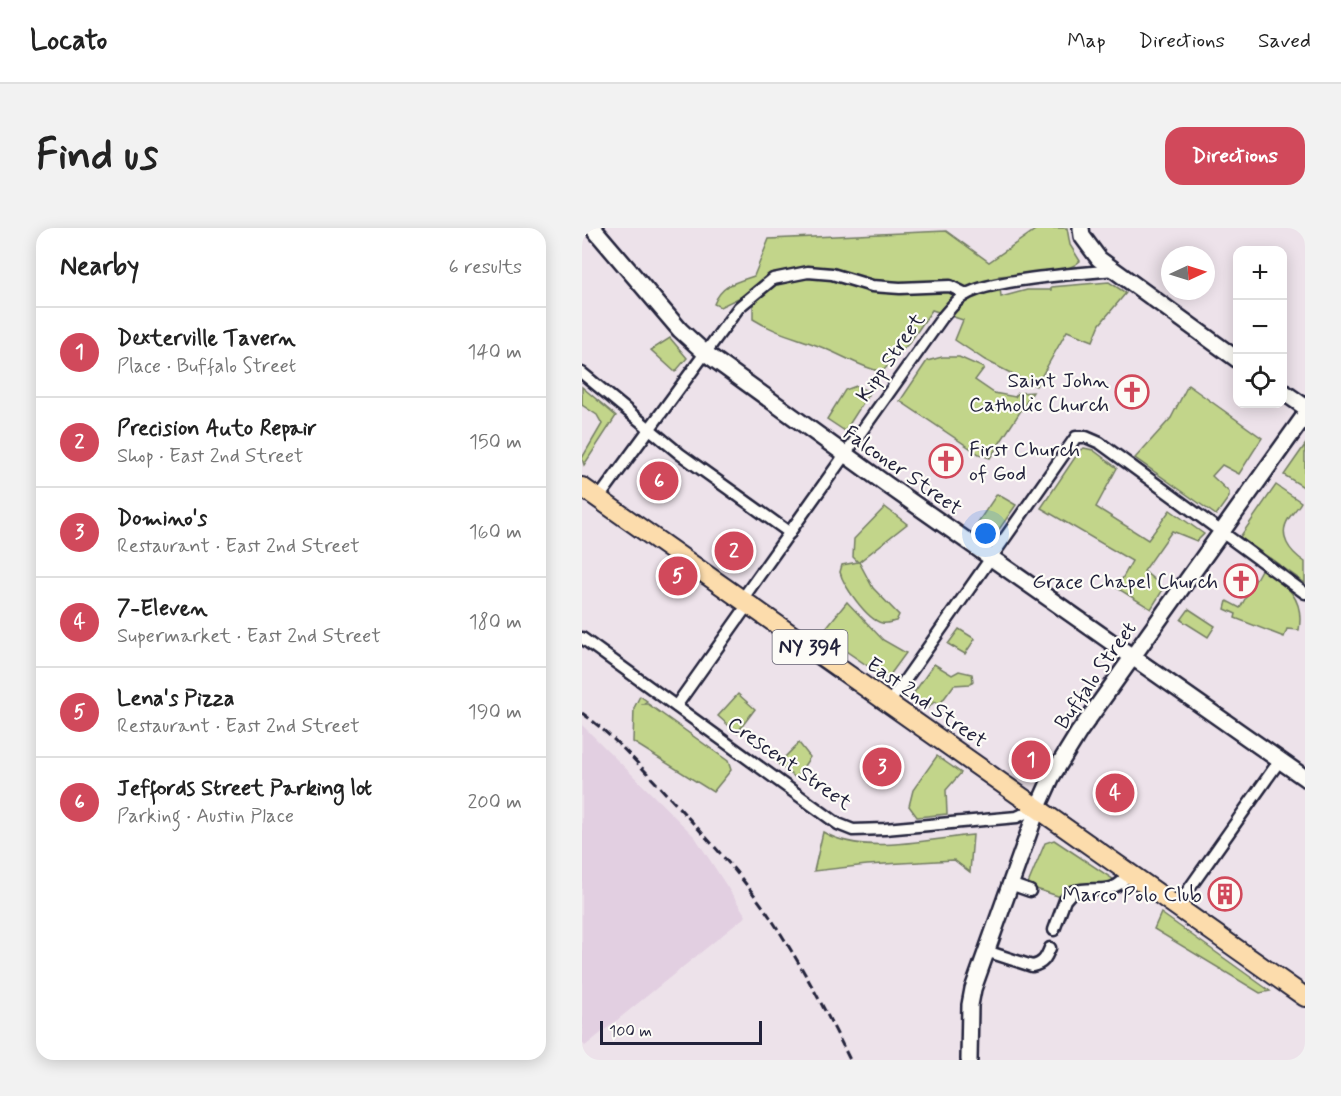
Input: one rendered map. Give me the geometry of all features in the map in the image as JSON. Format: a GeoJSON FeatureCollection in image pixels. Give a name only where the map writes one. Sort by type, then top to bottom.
{"type":"FeatureCollection","features":[{"type":"Feature","properties":{"kind":"main road","name":"East 2nd Street"},"geometry":{"type":"LineString","coordinates":[[582,487],[746,600],[1177,906],[1303,992]]}},
{"type":"Feature","properties":{"kind":"street","name":"Falconer Street"},"geometry":{"type":"LineString","coordinates":[[593,228],[680,330],[704,352],[992,559],[1305,778]]}},
{"type":"Feature","properties":{"kind":"street"},"geometry":{"type":"LineString","coordinates":[[1080,228],[1090,250],[1113,270],[1233,356]]}},
{"type":"Feature","properties":{"kind":"street","name":"Kipp Street"},"geometry":{"type":"LineString","coordinates":[[676,706],[844,454],[942,318],[966,294],[994,285],[1113,270]]}},
{"type":"Feature","properties":{"kind":"street"},"geometry":{"type":"LineString","coordinates":[[598,499],[650,430],[704,352],[748,297],[767,282],[788,274],[832,274],[872,286],[900,288],[950,286],[966,294]]}},
{"type":"Feature","properties":{"kind":"street"},"geometry":{"type":"LineString","coordinates":[[582,373],[650,430],[790,533]]}},
{"type":"Feature","properties":{"kind":"street"},"geometry":{"type":"LineString","coordinates":[[1287,394],[1305,407]]}},
{"type":"Feature","properties":{"kind":"street","name":"Buffalo Street"},"geometry":{"type":"LineString","coordinates":[[969,1060],[970,1003],[1010,884],[1038,807],[1052,776],[1079,732],[1305,415]]}},
{"type":"Feature","properties":{"kind":"street"},"geometry":{"type":"LineString","coordinates":[[889,703],[1076,437],[1085,437],[1106,447],[1305,593]]}},
{"type":"Feature","properties":{"kind":"street","name":"Crescent Street"},"geometry":{"type":"LineString","coordinates":[[582,638],[838,824],[853,830],[1017,817],[1038,807]]}},
{"type":"Feature","properties":{"kind":"street"},"geometry":{"type":"LineString","coordinates":[[1177,906],[1280,760]]}},
{"type":"Feature","properties":{"kind":"street"},"geometry":{"type":"LineString","coordinates":[[1054,930],[1069,894],[1079,890],[1114,888],[1122,884],[1130,872]]}},
{"type":"Feature","properties":{"kind":"street"},"geometry":{"type":"LineString","coordinates":[[1010,884],[1030,891]]}},
{"type":"Feature","properties":{"kind":"street"},"geometry":{"type":"LineString","coordinates":[[986,951],[1032,966],[1046,958],[1050,948]]}},
{"type":"Feature","properties":{"kind":"shaded area"},"geometry":{"type":"Polygon","coordinates":[[[582,725],[695,837],[746,916],[585,1046],[582,1042],[582,725]]]}},
{"type":"Feature","properties":{"kind":"green space"},"geometry":{"type":"Polygon","coordinates":[[[1038,228],[1067,228],[1070,245],[1080,261],[1073,266],[1053,272],[999,276],[1001,297],[1027,290],[1051,290],[1051,287],[1109,282],[1126,293],[1100,324],[1093,341],[1067,331],[1036,386],[985,360],[955,340],[963,320],[932,310],[910,342],[882,372],[860,365],[753,319],[753,291],[720,307],[714,304],[725,288],[754,276],[769,239],[946,231],[989,262],[1038,228]]]}},
{"type":"Feature","properties":{"kind":"green space"},"geometry":{"type":"Polygon","coordinates":[[[670,338],[687,358],[675,372],[651,350],[670,338]]]}},
{"type":"Feature","properties":{"kind":"green space"},"geometry":{"type":"Polygon","coordinates":[[[942,357],[959,357],[984,368],[975,380],[994,393],[1015,397],[1018,393],[1033,392],[990,458],[979,454],[900,401],[927,361],[942,357]]]}},
{"type":"Feature","properties":{"kind":"green space"},"geometry":{"type":"Polygon","coordinates":[[[1188,385],[1262,438],[1239,474],[1222,465],[1212,476],[1229,492],[1229,497],[1216,515],[1135,458],[1171,418],[1188,385]]]}},
{"type":"Feature","properties":{"kind":"green space"},"geometry":{"type":"Polygon","coordinates":[[[856,386],[870,392],[845,431],[827,419],[845,390],[856,386]]]}},
{"type":"Feature","properties":{"kind":"green space"},"geometry":{"type":"Polygon","coordinates":[[[582,387],[616,416],[584,465],[582,458],[602,424],[597,415],[582,405],[582,387]]]}},
{"type":"Feature","properties":{"kind":"green space"},"geometry":{"type":"Polygon","coordinates":[[[1305,445],[1305,488],[1284,475],[1305,445]]]}},
{"type":"Feature","properties":{"kind":"green space"},"geometry":{"type":"Polygon","coordinates":[[[1084,448],[1093,450],[1117,468],[1096,507],[1148,540],[1170,510],[1204,534],[1197,541],[1172,531],[1144,571],[1164,588],[1151,609],[1117,588],[1132,561],[1041,508],[1080,450],[1084,448]]]}},
{"type":"Feature","properties":{"kind":"green space"},"geometry":{"type":"Polygon","coordinates":[[[1276,485],[1301,502],[1289,518],[1284,531],[1290,548],[1305,562],[1305,583],[1240,537],[1276,485]]]}},
{"type":"Feature","properties":{"kind":"green space"},"geometry":{"type":"Polygon","coordinates":[[[997,494],[1016,505],[991,541],[974,528],[997,494]]]}},
{"type":"Feature","properties":{"kind":"green space"},"geometry":{"type":"Polygon","coordinates":[[[885,507],[907,524],[859,562],[873,588],[899,615],[896,621],[884,623],[870,616],[863,609],[840,572],[842,565],[858,562],[853,557],[854,539],[885,507]]]}},
{"type":"Feature","properties":{"kind":"green space"},"geometry":{"type":"Polygon","coordinates":[[[1262,568],[1285,586],[1296,600],[1299,609],[1299,630],[1287,629],[1284,637],[1235,618],[1236,614],[1225,609],[1227,601],[1240,608],[1262,568]]]}},
{"type":"Feature","properties":{"kind":"green space"},"geometry":{"type":"Polygon","coordinates":[[[847,602],[883,640],[906,653],[887,679],[821,634],[847,602]]]}},
{"type":"Feature","properties":{"kind":"green space"},"geometry":{"type":"Polygon","coordinates":[[[1189,609],[1215,626],[1208,637],[1181,620],[1189,609]]]}},
{"type":"Feature","properties":{"kind":"green space"},"geometry":{"type":"Polygon","coordinates":[[[959,629],[975,639],[965,654],[948,644],[959,629]]]}},
{"type":"Feature","properties":{"kind":"green space"},"geometry":{"type":"Polygon","coordinates":[[[934,664],[952,675],[959,671],[972,674],[973,681],[970,684],[954,685],[940,704],[934,702],[928,708],[911,697],[934,664]]]}},
{"type":"Feature","properties":{"kind":"green space"},"geometry":{"type":"Polygon","coordinates":[[[738,694],[755,709],[737,733],[718,716],[738,694]]]}},
{"type":"Feature","properties":{"kind":"green space"},"geometry":{"type":"Polygon","coordinates":[[[640,696],[647,701],[643,704],[648,704],[728,761],[731,770],[713,792],[633,742],[634,708],[640,696]]]}},
{"type":"Feature","properties":{"kind":"green space"},"geometry":{"type":"Polygon","coordinates":[[[799,743],[810,757],[796,778],[778,764],[799,743]]]}},
{"type":"Feature","properties":{"kind":"green space"},"geometry":{"type":"Polygon","coordinates":[[[937,756],[961,773],[946,790],[947,814],[917,817],[909,806],[913,790],[937,756]]]}},
{"type":"Feature","properties":{"kind":"green space"},"geometry":{"type":"Polygon","coordinates":[[[823,832],[839,839],[876,845],[973,835],[970,872],[954,860],[867,865],[814,871],[823,832]]]}},
{"type":"Feature","properties":{"kind":"green space"},"geometry":{"type":"Polygon","coordinates":[[[1054,840],[1116,881],[1078,885],[1066,891],[1061,897],[1027,886],[1045,843],[1054,840]]]}},
{"type":"Feature","properties":{"kind":"green space"},"geometry":{"type":"Polygon","coordinates":[[[1161,913],[1270,991],[1260,993],[1154,929],[1161,913]]]}},
{"type":"Feature","properties":{"kind":"railway"},"geometry":{"type":"LineString","coordinates":[[582,713],[606,732],[639,764],[747,886],[792,951],[850,1060]]}},
{"type":"Feature","properties":{"kind":"place","name":"Saint John Catholic Church"},"geometry":{"type":"Point","coordinates":[1132,392]}},
{"type":"Feature","properties":{"kind":"place","name":"First Church of God"},"geometry":{"type":"Point","coordinates":[946,461]}},
{"type":"Feature","properties":{"kind":"place","name":"Jeffords Street Parking lot"},"geometry":{"type":"Point","coordinates":[659,481]}},
{"type":"Feature","properties":{"kind":"place","name":"Precision Auto Repair"},"geometry":{"type":"Point","coordinates":[734,551]}},
{"type":"Feature","properties":{"kind":"place","name":"Lena's Pizza"},"geometry":{"type":"Point","coordinates":[678,576]}},
{"type":"Feature","properties":{"kind":"place","name":"Grace Chapel Church"},"geometry":{"type":"Point","coordinates":[1241,581]}},
{"type":"Feature","properties":{"kind":"place","name":"Dexterville Tavern"},"geometry":{"type":"Point","coordinates":[1031,760]}},
{"type":"Feature","properties":{"kind":"place","name":"Domino's"},"geometry":{"type":"Point","coordinates":[882,767]}},
{"type":"Feature","properties":{"kind":"place","name":"7-Eleven"},"geometry":{"type":"Point","coordinates":[1115,793]}},
{"type":"Feature","properties":{"kind":"place","name":"Marco Polo Club"},"geometry":{"type":"Point","coordinates":[1225,894]}}]}
